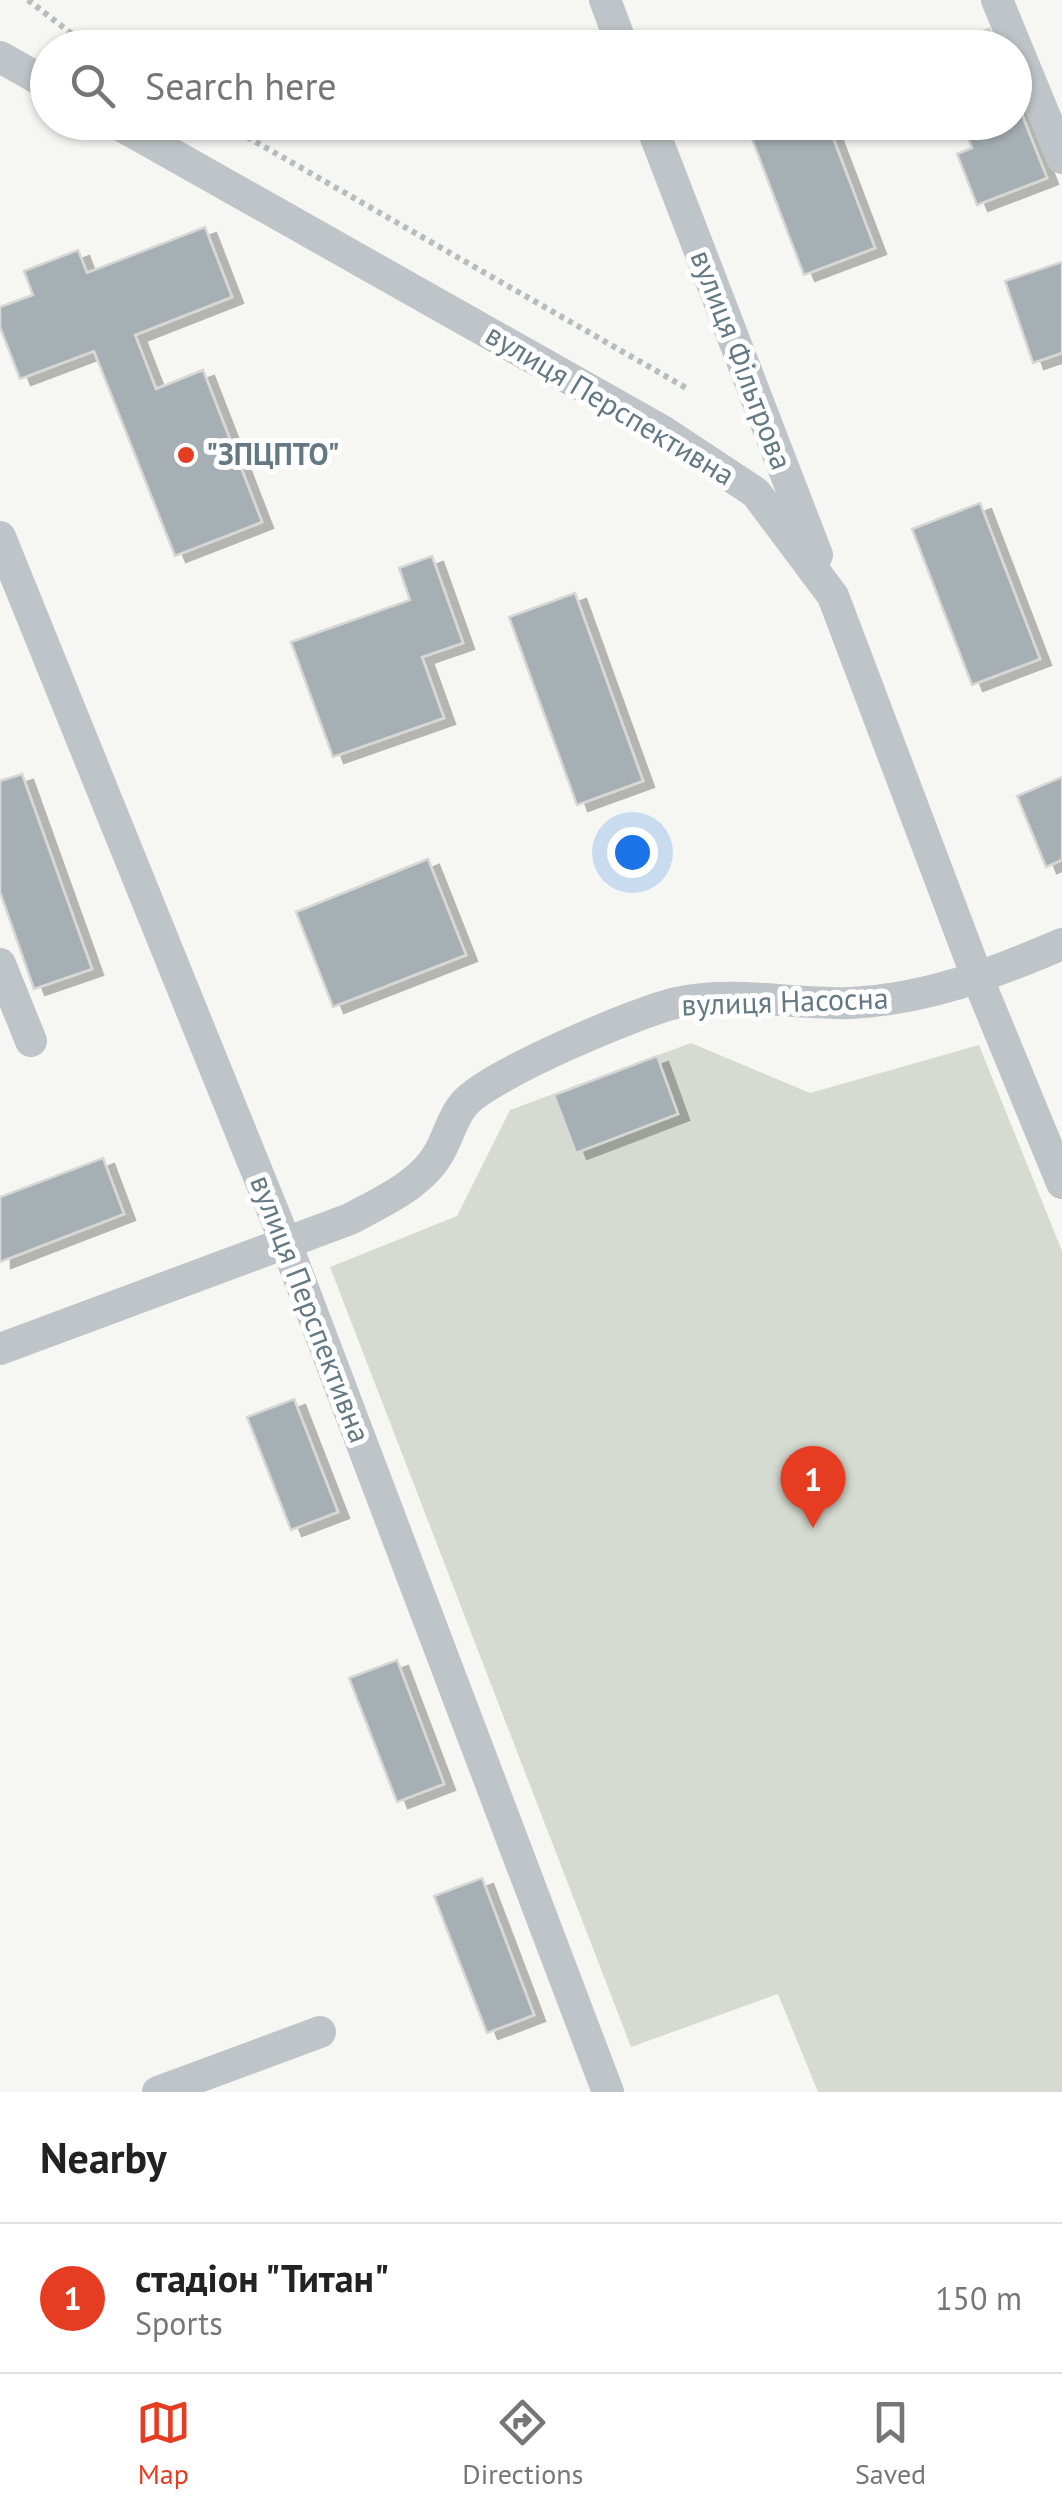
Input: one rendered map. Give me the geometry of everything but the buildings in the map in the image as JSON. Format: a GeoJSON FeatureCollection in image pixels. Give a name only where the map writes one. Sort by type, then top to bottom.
{"type":"FeatureCollection","features":[{"type":"Feature","properties":{"kind":"street"},"geometry":{"type":"LineString","coordinates":[[606,0],[617,30]]}},
{"type":"Feature","properties":{"kind":"street"},"geometry":{"type":"LineString","coordinates":[[996,0],[1009,30]]}},
{"type":"Feature","properties":{"kind":"street"},"geometry":{"type":"LineString","coordinates":[[0,57],[30,74]]}},
{"type":"Feature","properties":{"kind":"street"},"geometry":{"type":"LineString","coordinates":[[1032,86],[1062,158]]}},
{"type":"Feature","properties":{"kind":"street","name":"вулиця Перспективна"},"geometry":{"type":"LineString","coordinates":[[148,140],[680,442],[756,493],[833,596],[978,979],[1062,1183]]}},
{"type":"Feature","properties":{"kind":"street","name":"вулиця Фільтрова"},"geometry":{"type":"LineString","coordinates":[[657,140],[833,596]]}},
{"type":"Feature","properties":{"kind":"street","name":"вулиця Перспективна"},"geometry":{"type":"LineString","coordinates":[[0,537],[284,1240],[608,2088]]}},
{"type":"Feature","properties":{"kind":"street","name":"вулиця Насосна"},"geometry":{"type":"LineString","coordinates":[[0,1350],[284,1240],[350,1219],[422,1174],[440,1153],[449,1127],[465,1103],[485,1086],[579,1040],[659,1009],[675,1003],[760,996],[812,1002],[895,999],[978,979],[1062,944]]}},
{"type":"Feature","properties":{"kind":"street"},"geometry":{"type":"LineString","coordinates":[[0,964],[32,1041]]}},
{"type":"Feature","properties":{"kind":"street"},"geometry":{"type":"LineString","coordinates":[[158,2092],[320,2032]]}},
{"type":"Feature","properties":{"kind":"path"},"geometry":{"type":"LineString","coordinates":[[28,0],[67,30]]}},
{"type":"Feature","properties":{"kind":"path"},"geometry":{"type":"LineString","coordinates":[[252,140],[688,389]]}},
{"type":"Feature","properties":{"kind":"shaded area"},"geometry":{"type":"Polygon","coordinates":[[[691,1043],[810,1093],[979,1045],[1062,1251],[1062,2092],[818,2092],[778,1994],[631,2047],[330,1267],[457,1216],[510,1110],[691,1043]]]}},
{"type":"Feature","properties":{"kind":"place","name":"\"ЗПЦПТО\""},"geometry":{"type":"Point","coordinates":[186,455]}},
{"type":"Feature","properties":{"kind":"place","name":"стадіон \"Титан\""},"geometry":{"type":"Point","coordinates":[813,1528]}}]}
